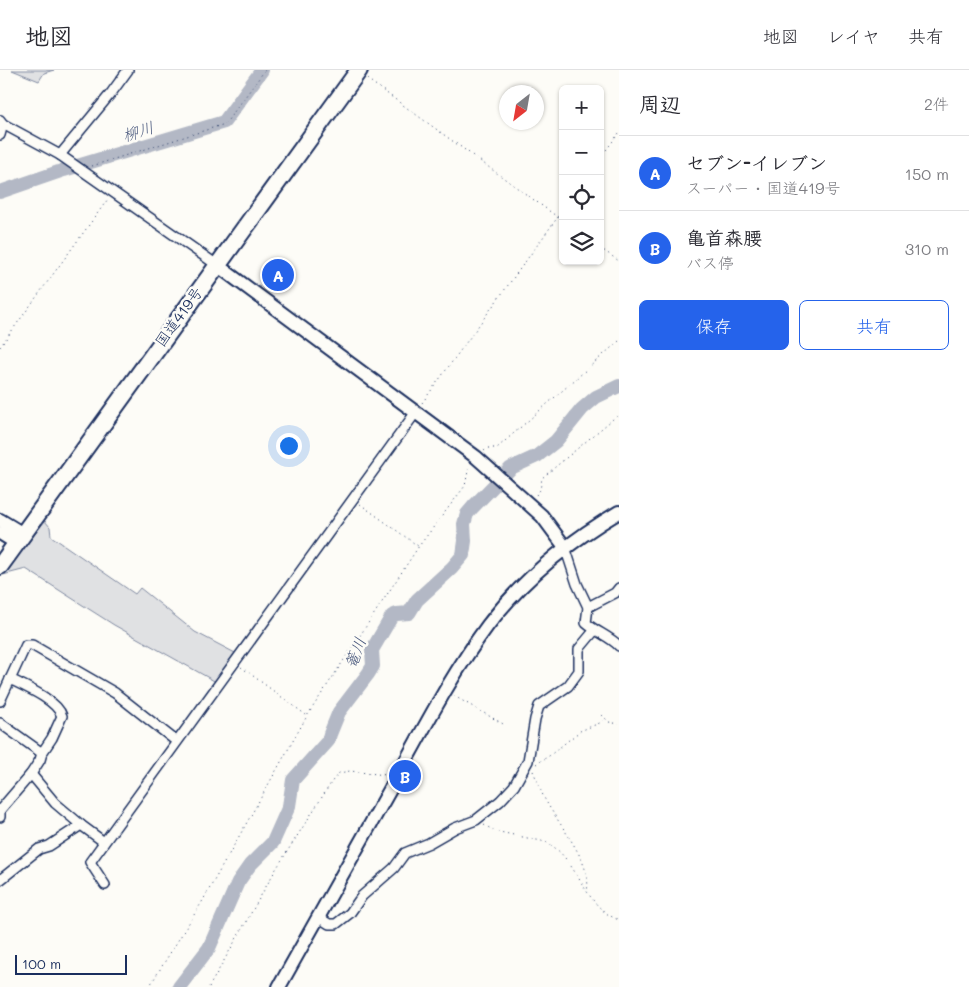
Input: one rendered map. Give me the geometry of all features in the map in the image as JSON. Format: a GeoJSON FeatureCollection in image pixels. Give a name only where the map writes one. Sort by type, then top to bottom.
{"type":"FeatureCollection","features":[{"type":"Feature","properties":{"kind":"highway","name":"国道419号"},"geometry":{"type":"LineString","coordinates":[[0,566],[357,71]]}},
{"type":"Feature","properties":{"kind":"street"},"geometry":{"type":"LineString","coordinates":[[61,155],[128,70]]}},
{"type":"Feature","properties":{"kind":"street"},"geometry":{"type":"LineString","coordinates":[[0,135],[2,122],[61,155],[217,265],[480,461],[552,528],[565,547],[577,584],[588,607],[586,623],[594,631],[618,642]]}},
{"type":"Feature","properties":{"kind":"street"},"geometry":{"type":"LineString","coordinates":[[105,885],[90,862],[416,412]]}},
{"type":"Feature","properties":{"kind":"street"},"geometry":{"type":"LineString","coordinates":[[279,987],[446,691],[464,660],[490,623],[530,579],[565,547],[619,512]]}},
{"type":"Feature","properties":{"kind":"street"},"geometry":{"type":"LineString","coordinates":[[0,520],[20,539]]}},
{"type":"Feature","properties":{"kind":"street"},"geometry":{"type":"LineString","coordinates":[[0,533],[20,539]]}},
{"type":"Feature","properties":{"kind":"street"},"geometry":{"type":"LineString","coordinates":[[588,607],[615,593],[619,588]]}},
{"type":"Feature","properties":{"kind":"street"},"geometry":{"type":"LineString","coordinates":[[318,917],[329,924],[336,924],[350,913],[362,896],[394,868],[410,849],[429,843],[455,828],[476,820],[489,811],[514,786],[528,764],[535,719],[539,706],[568,686],[579,671],[579,649],[594,631]]}},
{"type":"Feature","properties":{"kind":"street"},"geometry":{"type":"LineString","coordinates":[[0,701],[26,645],[32,645],[115,693],[176,742]]}},
{"type":"Feature","properties":{"kind":"street"},"geometry":{"type":"LineString","coordinates":[[0,817],[0,810],[31,774],[40,760],[62,716],[61,712],[38,693],[10,679]]}},
{"type":"Feature","properties":{"kind":"street"},"geometry":{"type":"LineString","coordinates":[[0,723],[42,754]]}},
{"type":"Feature","properties":{"kind":"street"},"geometry":{"type":"LineString","coordinates":[[31,774],[55,803],[104,842]]}},
{"type":"Feature","properties":{"kind":"street"},"geometry":{"type":"LineString","coordinates":[[0,880],[39,849],[49,846],[81,825]]}},
{"type":"Feature","properties":{"kind":"path"},"geometry":{"type":"LineString","coordinates":[[88,167],[225,124],[265,70]]}},
{"type":"Feature","properties":{"kind":"path"},"geometry":{"type":"LineString","coordinates":[[357,71],[562,220]]}},
{"type":"Feature","properties":{"kind":"path"},"geometry":{"type":"LineString","coordinates":[[604,153],[619,133]]}},
{"type":"Feature","properties":{"kind":"path"},"geometry":{"type":"LineString","coordinates":[[0,347],[113,192]]}},
{"type":"Feature","properties":{"kind":"path"},"geometry":{"type":"LineString","coordinates":[[416,412],[559,215]]}},
{"type":"Feature","properties":{"kind":"path"},"geometry":{"type":"LineString","coordinates":[[604,251],[619,261]]}},
{"type":"Feature","properties":{"kind":"path"},"geometry":{"type":"LineString","coordinates":[[149,987],[202,902],[307,716],[418,546],[465,486],[468,468],[480,461],[488,448],[497,448],[619,341]]}},
{"type":"Feature","properties":{"kind":"path"},"geometry":{"type":"LineString","coordinates":[[524,500],[540,490],[542,478],[619,414]]}},
{"type":"Feature","properties":{"kind":"path"},"geometry":{"type":"LineString","coordinates":[[353,498],[418,546]]}},
{"type":"Feature","properties":{"kind":"path"},"geometry":{"type":"LineString","coordinates":[[234,662],[307,716]]}},
{"type":"Feature","properties":{"kind":"path"},"geometry":{"type":"LineString","coordinates":[[446,691],[505,725]]}},
{"type":"Feature","properties":{"kind":"path"},"geometry":{"type":"LineString","coordinates":[[602,715],[609,722],[619,724]]}},
{"type":"Feature","properties":{"kind":"path"},"geometry":{"type":"LineString","coordinates":[[586,892],[587,880],[580,859],[543,796],[528,764],[535,764],[549,756],[580,731],[607,720]]}},
{"type":"Feature","properties":{"kind":"path"},"geometry":{"type":"LineString","coordinates":[[208,987],[276,869],[339,773],[350,771],[371,772],[397,777]]}},
{"type":"Feature","properties":{"kind":"path"},"geometry":{"type":"LineString","coordinates":[[476,820],[495,831],[546,842],[554,846],[567,861],[586,892],[600,909],[619,920]]}},
{"type":"Feature","properties":{"kind":"shaded area"},"geometry":{"type":"Polygon","coordinates":[[[12,70],[54,70],[44,73],[39,81],[12,70]]]}},
{"type":"Feature","properties":{"kind":"shaded area"},"geometry":{"type":"Polygon","coordinates":[[[45,521],[50,527],[51,536],[135,594],[140,588],[195,632],[237,654],[216,682],[114,625],[26,569],[3,575],[45,521]]]}},
{"type":"Feature","properties":{"kind":"building"},"geometry":{"type":"Polygon","coordinates":[[[280,263],[288,269],[275,287],[267,281],[280,263]]]}},
{"type":"Feature","properties":{"kind":"waterway","name":"柳川"},"geometry":{"type":"LineString","coordinates":[[0,192],[64,170],[224,122],[262,70]]}},
{"type":"Feature","properties":{"kind":"waterway","name":"篭川"},"geometry":{"type":"LineString","coordinates":[[179,987],[209,948],[238,882],[250,865],[273,842],[289,806],[293,780],[328,741],[339,712],[373,666],[372,650],[392,616],[409,613],[417,600],[452,568],[463,555],[465,541],[464,524],[467,514],[511,468],[537,456],[556,441],[582,409],[596,397],[619,386]]}},
{"type":"Feature","properties":{"kind":"place","name":"セブン-イレブン"},"geometry":{"type":"Point","coordinates":[278,275]}},
{"type":"Feature","properties":{"kind":"place","name":"亀首森腰"},"geometry":{"type":"Point","coordinates":[405,776]}}]}
